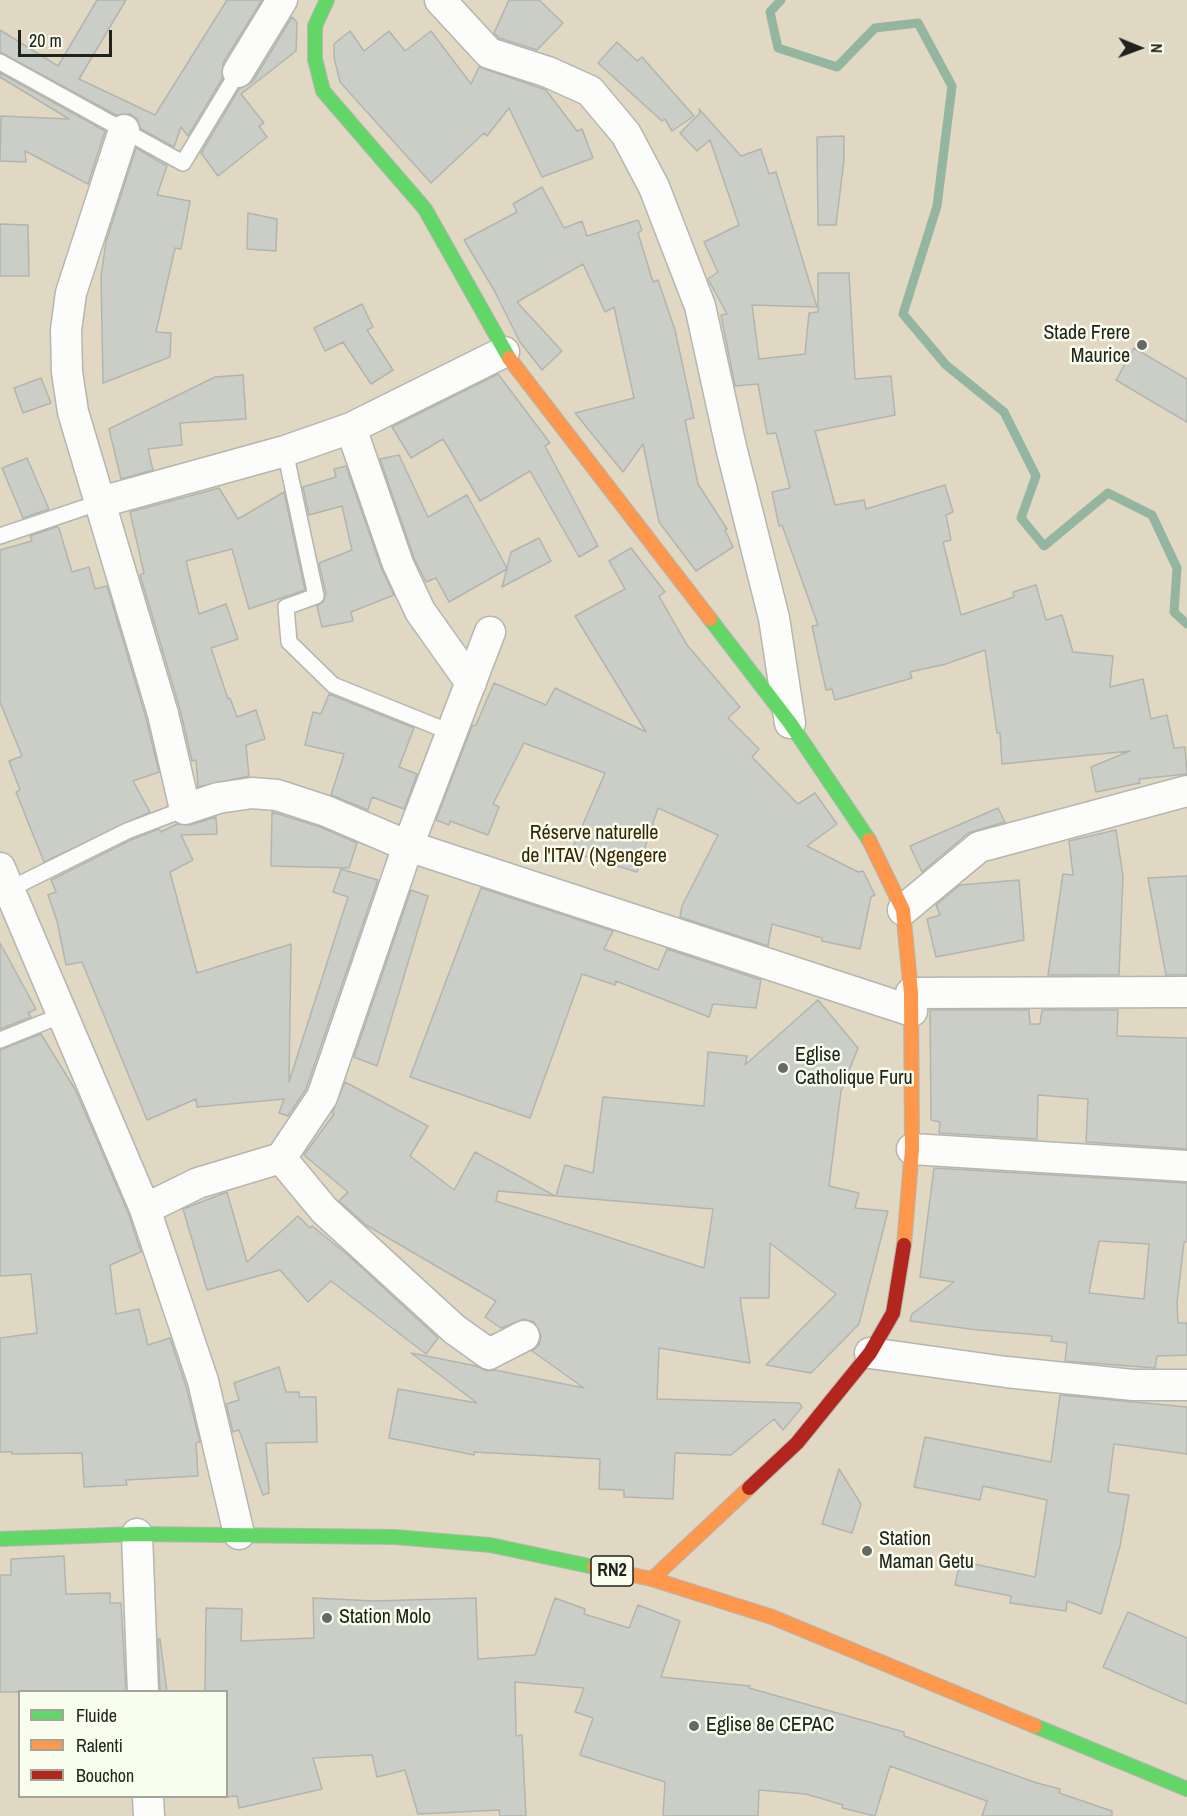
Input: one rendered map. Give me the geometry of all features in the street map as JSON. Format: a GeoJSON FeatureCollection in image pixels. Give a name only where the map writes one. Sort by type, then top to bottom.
{"type":"FeatureCollection","features":[{"type":"Feature","properties":{"kind":"main road"},"geometry":{"type":"LineString","coordinates":[[327,0],[315,26],[315,59],[323,91],[425,209],[504,352],[790,723],[865,832],[903,910],[911,1002],[912,1149],[905,1238],[893,1313],[870,1353],[797,1443],[652,1579]]}},
{"type":"Feature","properties":{"kind":"main road","name":"RN2"},"geometry":{"type":"LineString","coordinates":[[0,1539],[137,1534],[395,1537],[490,1545],[652,1579],[772,1617],[1187,1789]]}},
{"type":"Feature","properties":{"kind":"street"},"geometry":{"type":"LineString","coordinates":[[238,72],[282,0]]}},
{"type":"Feature","properties":{"kind":"street"},"geometry":{"type":"LineString","coordinates":[[440,0],[489,53],[548,72],[590,91],[626,134],[654,187],[700,306],[774,618],[790,723]]}},
{"type":"Feature","properties":{"kind":"street"},"geometry":{"type":"LineString","coordinates":[[123,130],[71,293],[66,330],[67,372],[73,412],[163,714],[185,809],[218,798],[252,793],[277,795],[326,811],[408,846],[911,1002],[1187,992]]}},
{"type":"Feature","properties":{"kind":"street"},"geometry":{"type":"LineString","coordinates":[[101,502],[285,451],[351,428],[504,352]]}},
{"type":"Feature","properties":{"kind":"street"},"geometry":{"type":"LineString","coordinates":[[351,428],[398,564],[420,611],[471,684]]}},
{"type":"Feature","properties":{"kind":"street"},"geometry":{"type":"LineString","coordinates":[[145,1209],[198,1182],[281,1158],[322,1097],[408,846],[490,632]]}},
{"type":"Feature","properties":{"kind":"street"},"geometry":{"type":"LineString","coordinates":[[903,910],[979,847],[1187,791]]}},
{"type":"Feature","properties":{"kind":"street"},"geometry":{"type":"LineString","coordinates":[[4,879],[145,1209],[203,1381],[240,1534]]}},
{"type":"Feature","properties":{"kind":"street"},"geometry":{"type":"LineString","coordinates":[[912,1149],[1187,1167]]}},
{"type":"Feature","properties":{"kind":"street"},"geometry":{"type":"LineString","coordinates":[[281,1158],[324,1210],[454,1329],[489,1354],[524,1336]]}},
{"type":"Feature","properties":{"kind":"street"},"geometry":{"type":"LineString","coordinates":[[870,1353],[1006,1372],[1133,1385],[1187,1385]]}},
{"type":"Feature","properties":{"kind":"street"},"geometry":{"type":"LineString","coordinates":[[137,1534],[143,1690]]}},
{"type":"Feature","properties":{"kind":"street"},"geometry":{"type":"LineString","coordinates":[[148,1798],[149,1816]]}},
{"type":"Feature","properties":{"kind":"lane"},"geometry":{"type":"LineString","coordinates":[[0,62],[183,163],[238,72]]}},
{"type":"Feature","properties":{"kind":"lane"},"geometry":{"type":"LineString","coordinates":[[285,451],[316,596],[286,607],[289,642],[333,685],[450,732]]}},
{"type":"Feature","properties":{"kind":"lane"},"geometry":{"type":"LineString","coordinates":[[0,536],[101,502]]}},
{"type":"Feature","properties":{"kind":"lane"},"geometry":{"type":"LineString","coordinates":[[4,879],[185,809]]}},
{"type":"Feature","properties":{"kind":"lane"},"geometry":{"type":"LineString","coordinates":[[0,1040],[62,1015]]}},
{"type":"Feature","properties":{"kind":"green space","name":"Réserve naturelle de l'ITAV (Ngengere"},"geometry":{"type":"Polygon","coordinates":[[[0,0],[1187,0],[1187,1816],[0,1816],[0,0]]]}},
{"type":"Feature","properties":{"kind":"building"},"geometry":{"type":"Polygon","coordinates":[[[97,0],[126,0],[79,79],[155,115],[227,0],[262,0],[223,63],[222,79],[188,136],[181,127],[174,147],[141,129],[137,119],[130,114],[116,115],[0,52],[0,30],[58,66],[97,0]]]}},
{"type":"Feature","properties":{"kind":"building"},"geometry":{"type":"Polygon","coordinates":[[[509,0],[539,0],[563,23],[537,50],[499,38],[494,33],[509,0]]]}},
{"type":"Feature","properties":{"kind":"building"},"geometry":{"type":"Polygon","coordinates":[[[292,17],[297,22],[296,51],[241,94],[264,123],[259,126],[267,137],[218,176],[201,153],[239,89],[253,81],[292,17]]]}},
{"type":"Feature","properties":{"kind":"building"},"geometry":{"type":"Polygon","coordinates":[[[350,31],[364,51],[389,31],[405,51],[431,31],[471,84],[479,67],[546,90],[577,131],[582,129],[593,158],[542,177],[509,108],[487,136],[484,133],[431,183],[340,82],[334,57],[334,44],[350,31]]]}},
{"type":"Feature","properties":{"kind":"building"},"geometry":{"type":"Polygon","coordinates":[[[617,42],[637,61],[642,57],[694,116],[672,131],[665,119],[662,121],[598,63],[617,42]]]}},
{"type":"Feature","properties":{"kind":"building"},"geometry":{"type":"Polygon","coordinates":[[[0,73],[105,131],[88,184],[25,151],[26,162],[0,161],[1,116],[69,119],[0,77],[0,73]]]}},
{"type":"Feature","properties":{"kind":"building"},"geometry":{"type":"Polygon","coordinates":[[[699,109],[741,156],[761,149],[769,174],[776,172],[817,307],[752,305],[759,359],[805,354],[809,313],[818,312],[818,273],[849,273],[855,379],[891,376],[895,415],[815,431],[835,505],[864,500],[866,509],[945,485],[953,512],[946,515],[951,540],[943,542],[961,615],[1014,597],[1013,592],[1036,585],[1046,620],[1062,615],[1073,652],[1113,656],[1110,687],[1143,679],[1151,719],[1167,715],[1174,748],[1185,747],[1187,774],[1139,779],[1140,783],[1096,792],[1091,767],[1130,751],[1002,764],[1000,733],[997,733],[985,650],[946,664],[910,672],[912,678],[835,700],[832,689],[826,690],[812,626],[818,625],[782,525],[779,526],[772,492],[790,488],[776,433],[767,434],[758,384],[735,386],[721,315],[727,314],[708,279],[718,272],[704,242],[739,225],[710,140],[697,151],[680,133],[700,113],[699,109]]]}},
{"type":"Feature","properties":{"kind":"building"},"geometry":{"type":"Polygon","coordinates":[[[844,136],[844,160],[836,225],[818,225],[817,137],[844,136]]]}},
{"type":"Feature","properties":{"kind":"building"},"geometry":{"type":"Polygon","coordinates":[[[136,148],[167,166],[157,195],[190,201],[181,249],[175,248],[156,332],[171,333],[170,357],[103,383],[101,276],[106,242],[136,148]]]}},
{"type":"Feature","properties":{"kind":"building"},"geometry":{"type":"Polygon","coordinates":[[[542,187],[564,228],[582,221],[587,236],[638,220],[642,230],[638,233],[653,282],[658,280],[675,330],[694,418],[685,420],[698,484],[727,529],[725,530],[733,547],[696,571],[659,522],[643,444],[623,472],[575,413],[634,398],[614,307],[605,312],[583,264],[517,302],[562,351],[542,370],[520,342],[494,290],[464,240],[517,212],[513,204],[542,187]]]}},
{"type":"Feature","properties":{"kind":"building"},"geometry":{"type":"Polygon","coordinates":[[[248,213],[277,219],[276,251],[247,249],[248,213]]]}},
{"type":"Feature","properties":{"kind":"building"},"geometry":{"type":"Polygon","coordinates":[[[0,224],[28,225],[29,276],[0,276],[0,224]]]}},
{"type":"Feature","properties":{"kind":"building"},"geometry":{"type":"Polygon","coordinates":[[[362,304],[373,327],[367,330],[393,370],[371,384],[343,342],[325,351],[314,328],[362,304]]]}},
{"type":"Feature","properties":{"kind":"building"},"geometry":{"type":"Polygon","coordinates":[[[1134,348],[1187,379],[1187,422],[1116,380],[1134,348]]]}},
{"type":"Feature","properties":{"kind":"building"},"geometry":{"type":"Polygon","coordinates":[[[498,374],[550,443],[545,446],[598,546],[579,557],[530,471],[480,501],[443,439],[411,458],[392,427],[498,374]]]}},
{"type":"Feature","properties":{"kind":"building"},"geometry":{"type":"Polygon","coordinates":[[[243,375],[246,419],[180,423],[182,445],[148,449],[153,470],[121,479],[109,429],[215,377],[243,375]]]}},
{"type":"Feature","properties":{"kind":"building"},"geometry":{"type":"Polygon","coordinates":[[[41,378],[51,403],[23,413],[14,388],[41,378]]]}},
{"type":"Feature","properties":{"kind":"building"},"geometry":{"type":"Polygon","coordinates":[[[399,455],[428,517],[467,495],[507,568],[511,552],[539,538],[551,561],[502,587],[507,569],[449,602],[436,578],[426,582],[414,558],[380,459],[399,455]]]}},
{"type":"Feature","properties":{"kind":"building"},"geometry":{"type":"Polygon","coordinates":[[[27,458],[49,509],[23,518],[2,468],[27,458]]]}},
{"type":"Feature","properties":{"kind":"building"},"geometry":{"type":"Polygon","coordinates":[[[346,466],[382,570],[394,595],[351,612],[353,621],[322,627],[317,606],[323,602],[326,594],[319,563],[352,550],[342,506],[309,515],[303,487],[336,477],[334,469],[346,466]]]}},
{"type":"Feature","properties":{"kind":"building"},"geometry":{"type":"Polygon","coordinates":[[[219,488],[238,519],[284,492],[305,590],[249,609],[232,549],[186,561],[199,614],[226,604],[238,639],[211,648],[228,699],[230,698],[237,717],[256,710],[265,739],[246,745],[249,776],[198,787],[196,760],[192,761],[180,709],[140,575],[144,573],[130,512],[219,488]]]}},
{"type":"Feature","properties":{"kind":"building"},"geometry":{"type":"Polygon","coordinates":[[[59,528],[72,572],[89,567],[95,589],[107,586],[146,718],[159,772],[133,781],[150,812],[44,862],[16,792],[20,790],[9,761],[22,756],[0,702],[0,550],[32,541],[30,536],[59,528]]]}},
{"type":"Feature","properties":{"kind":"building"},"geometry":{"type":"Polygon","coordinates":[[[631,548],[665,592],[659,596],[687,645],[740,707],[728,718],[759,749],[752,757],[798,804],[815,793],[837,824],[807,846],[858,872],[863,871],[875,895],[871,897],[860,949],[822,941],[822,938],[772,924],[768,946],[680,917],[682,906],[718,835],[658,808],[637,872],[571,852],[605,773],[524,743],[493,804],[499,807],[488,835],[450,821],[449,825],[436,820],[472,726],[476,725],[494,683],[546,705],[555,688],[646,732],[575,616],[625,589],[609,561],[631,548]]]}},
{"type":"Feature","properties":{"kind":"building"},"geometry":{"type":"Polygon","coordinates":[[[329,694],[414,728],[399,767],[417,774],[404,809],[372,797],[368,810],[331,795],[344,754],[305,745],[313,712],[321,714],[329,694]]]}},
{"type":"Feature","properties":{"kind":"building"},"geometry":{"type":"Polygon","coordinates":[[[998,808],[1005,822],[968,833],[922,872],[910,846],[998,808]]]}},
{"type":"Feature","properties":{"kind":"building"},"geometry":{"type":"Polygon","coordinates":[[[272,812],[320,827],[357,843],[349,868],[271,866],[272,812]]]}},
{"type":"Feature","properties":{"kind":"building"},"geometry":{"type":"Polygon","coordinates":[[[216,817],[217,834],[181,835],[193,860],[170,872],[197,973],[291,944],[289,1082],[348,897],[333,892],[341,869],[378,880],[306,1089],[288,1116],[279,1113],[284,1099],[197,1107],[196,1099],[147,1120],[82,962],[66,965],[57,921],[48,895],[56,892],[51,880],[131,840],[159,829],[161,832],[177,824],[190,825],[216,817]]]}},
{"type":"Feature","properties":{"kind":"building"},"geometry":{"type":"Polygon","coordinates":[[[1116,830],[1123,876],[1119,975],[1048,975],[1063,874],[1073,875],[1069,841],[1116,830]]]}},
{"type":"Feature","properties":{"kind":"building"},"geometry":{"type":"Polygon","coordinates":[[[1187,876],[1187,975],[1166,975],[1148,878],[1187,876]]]}},
{"type":"Feature","properties":{"kind":"building"},"geometry":{"type":"Polygon","coordinates":[[[1019,880],[1024,940],[936,957],[927,919],[940,915],[936,905],[960,885],[1019,880]]]}},
{"type":"Feature","properties":{"kind":"building"},"geometry":{"type":"Polygon","coordinates":[[[481,888],[613,931],[604,949],[658,970],[667,949],[761,980],[756,1008],[713,1004],[709,1017],[616,981],[615,985],[582,974],[530,1118],[410,1077],[481,888]]]}},
{"type":"Feature","properties":{"kind":"building"},"geometry":{"type":"Polygon","coordinates":[[[411,890],[428,896],[377,1066],[354,1057],[411,890]]]}},
{"type":"Feature","properties":{"kind":"building"},"geometry":{"type":"Polygon","coordinates":[[[0,943],[36,1009],[28,1013],[31,1017],[0,1029],[0,943]]]}},
{"type":"Feature","properties":{"kind":"building"},"geometry":{"type":"Polygon","coordinates":[[[818,1000],[858,1048],[841,1091],[829,1186],[859,1193],[855,1208],[888,1211],[859,1324],[811,1373],[766,1365],[836,1294],[770,1243],[769,1298],[740,1298],[750,1363],[659,1348],[657,1399],[799,1403],[802,1407],[783,1430],[774,1419],[731,1455],[675,1453],[673,1499],[624,1497],[624,1490],[599,1489],[600,1459],[474,1452],[474,1455],[389,1438],[398,1389],[477,1403],[411,1353],[476,1366],[487,1371],[495,1370],[584,1388],[532,1351],[539,1345],[541,1336],[534,1322],[524,1319],[501,1328],[485,1317],[496,1301],[366,1225],[339,1201],[348,1192],[304,1155],[334,1114],[332,1113],[345,1082],[428,1126],[410,1156],[454,1190],[475,1152],[555,1196],[498,1191],[496,1201],[704,1268],[713,1209],[556,1196],[565,1165],[593,1173],[603,1097],[704,1106],[708,1052],[747,1056],[745,1065],[818,1000]]]}},
{"type":"Feature","properties":{"kind":"building"},"geometry":{"type":"Polygon","coordinates":[[[930,1010],[1029,1010],[1030,1024],[1040,1024],[1042,1010],[1118,1010],[1117,1036],[1187,1038],[1187,1149],[1086,1142],[1088,1099],[1038,1095],[1037,1139],[939,1133],[940,1122],[931,1120],[930,1010]]]}},
{"type":"Feature","properties":{"kind":"building"},"geometry":{"type":"Polygon","coordinates":[[[41,1034],[76,1091],[129,1215],[141,1252],[110,1265],[116,1314],[139,1309],[148,1345],[170,1338],[186,1386],[200,1442],[196,1443],[198,1476],[126,1480],[127,1485],[84,1487],[82,1453],[12,1454],[12,1452],[0,1452],[0,1338],[37,1333],[31,1274],[0,1276],[0,1050],[41,1034]]]}},
{"type":"Feature","properties":{"kind":"building"},"geometry":{"type":"Polygon","coordinates":[[[934,1168],[1187,1183],[1187,1242],[1184,1242],[1177,1303],[1178,1323],[1187,1323],[1187,1355],[1157,1356],[1155,1368],[1065,1361],[1067,1343],[1051,1341],[1052,1336],[978,1330],[910,1321],[912,1314],[954,1282],[920,1277],[934,1168]],[[1099,1241],[1089,1293],[1144,1299],[1149,1244],[1099,1241]]]}},
{"type":"Feature","properties":{"kind":"building"},"geometry":{"type":"Polygon","coordinates":[[[227,1192],[247,1262],[298,1216],[310,1228],[312,1226],[348,1255],[438,1338],[426,1354],[331,1281],[308,1302],[280,1270],[207,1290],[183,1209],[227,1192]]]}},
{"type":"Feature","properties":{"kind":"building"},"geometry":{"type":"Polygon","coordinates":[[[279,1367],[286,1392],[299,1392],[299,1397],[316,1397],[317,1442],[266,1443],[269,1493],[263,1495],[239,1430],[233,1432],[226,1404],[239,1400],[234,1383],[279,1367]]]}},
{"type":"Feature","properties":{"kind":"building"},"geometry":{"type":"Polygon","coordinates":[[[1060,1395],[1187,1407],[1187,1454],[1114,1444],[1108,1492],[1129,1495],[1120,1546],[1101,1614],[1067,1601],[1066,1611],[1010,1603],[1011,1596],[955,1585],[960,1561],[1035,1577],[1047,1500],[983,1486],[980,1500],[914,1487],[925,1437],[1051,1462],[1060,1395]]]}},
{"type":"Feature","properties":{"kind":"building"},"geometry":{"type":"Polygon","coordinates":[[[839,1469],[861,1504],[852,1533],[822,1524],[839,1469]]]}},
{"type":"Feature","properties":{"kind":"building"},"geometry":{"type":"Polygon","coordinates":[[[64,1556],[66,1594],[110,1593],[110,1603],[121,1603],[126,1690],[0,1692],[0,1575],[11,1575],[11,1559],[64,1556]]]}},
{"type":"Feature","properties":{"kind":"building"},"geometry":{"type":"Polygon","coordinates":[[[313,1598],[374,1601],[476,1598],[478,1659],[535,1655],[555,1598],[585,1609],[584,1614],[629,1628],[638,1605],[680,1621],[661,1677],[750,1686],[749,1688],[904,1732],[904,1736],[1060,1789],[1059,1793],[1112,1811],[1112,1816],[982,1816],[987,1801],[890,1766],[875,1816],[842,1808],[843,1805],[806,1794],[759,1790],[758,1816],[663,1816],[665,1782],[580,1755],[593,1718],[575,1712],[584,1688],[515,1682],[516,1736],[522,1735],[526,1816],[500,1816],[499,1810],[418,1814],[405,1770],[377,1777],[372,1755],[313,1758],[322,1789],[239,1808],[237,1796],[228,1797],[228,1690],[205,1690],[206,1608],[242,1609],[241,1641],[314,1638],[313,1598]]]}},
{"type":"Feature","properties":{"kind":"building"},"geometry":{"type":"Polygon","coordinates":[[[1128,1612],[1187,1638],[1187,1704],[1103,1667],[1128,1612]]]}},
{"type":"Feature","properties":{"kind":"building"},"geometry":{"type":"Polygon","coordinates":[[[158,1639],[160,1639],[167,1690],[160,1690],[158,1639]]]}},
{"type":"Feature","properties":{"kind":"waterway"},"geometry":{"type":"LineString","coordinates":[[781,0],[770,12],[778,48],[837,67],[875,28],[918,23],[952,86],[937,206],[903,314],[946,365],[1004,412],[1036,476],[1021,518],[1044,546],[1108,493],[1152,515],[1177,568],[1174,612],[1187,624]]}},
{"type":"Feature","properties":{"kind":"traffic: fast"},"geometry":{"type":"LineString","coordinates":[[327,0],[315,26],[315,59],[323,91],[425,209],[509,358]]}},
{"type":"Feature","properties":{"kind":"traffic: fast"},"geometry":{"type":"LineString","coordinates":[[710,619],[790,723],[869,840]]}},
{"type":"Feature","properties":{"kind":"traffic: fast"},"geometry":{"type":"LineString","coordinates":[[0,1539],[137,1534],[395,1537],[490,1545],[594,1567]]}},
{"type":"Feature","properties":{"kind":"traffic: fast"},"geometry":{"type":"LineString","coordinates":[[1035,1726],[1187,1789]]}},
{"type":"Feature","properties":{"kind":"traffic: slow"},"geometry":{"type":"LineString","coordinates":[[509,358],[710,619]]}},
{"type":"Feature","properties":{"kind":"traffic: slow"},"geometry":{"type":"LineString","coordinates":[[869,840],[903,910],[911,993],[912,1149],[904,1245]]}},
{"type":"Feature","properties":{"kind":"traffic: slow"},"geometry":{"type":"LineString","coordinates":[[652,1579],[749,1488]]}},
{"type":"Feature","properties":{"kind":"traffic: slow"},"geometry":{"type":"LineString","coordinates":[[594,1567],[652,1579],[772,1617],[1035,1726]]}},
{"type":"Feature","properties":{"kind":"traffic: jam"},"geometry":{"type":"LineString","coordinates":[[749,1488],[797,1443],[870,1353],[893,1313],[904,1245]]}},
{"type":"Feature","properties":{"kind":"place","name":"Stade Frere Maurice"},"geometry":{"type":"Point","coordinates":[1142,345]}},
{"type":"Feature","properties":{"kind":"place","name":"Eglise Catholique Furu"},"geometry":{"type":"Point","coordinates":[783,1068]}},
{"type":"Feature","properties":{"kind":"place","name":"Station Maman Getu"},"geometry":{"type":"Point","coordinates":[867,1551]}},
{"type":"Feature","properties":{"kind":"place","name":"Station Molo"},"geometry":{"type":"Point","coordinates":[327,1618]}},
{"type":"Feature","properties":{"kind":"place","name":"Eglise 8e CEPAC"},"geometry":{"type":"Point","coordinates":[694,1726]}}]}
